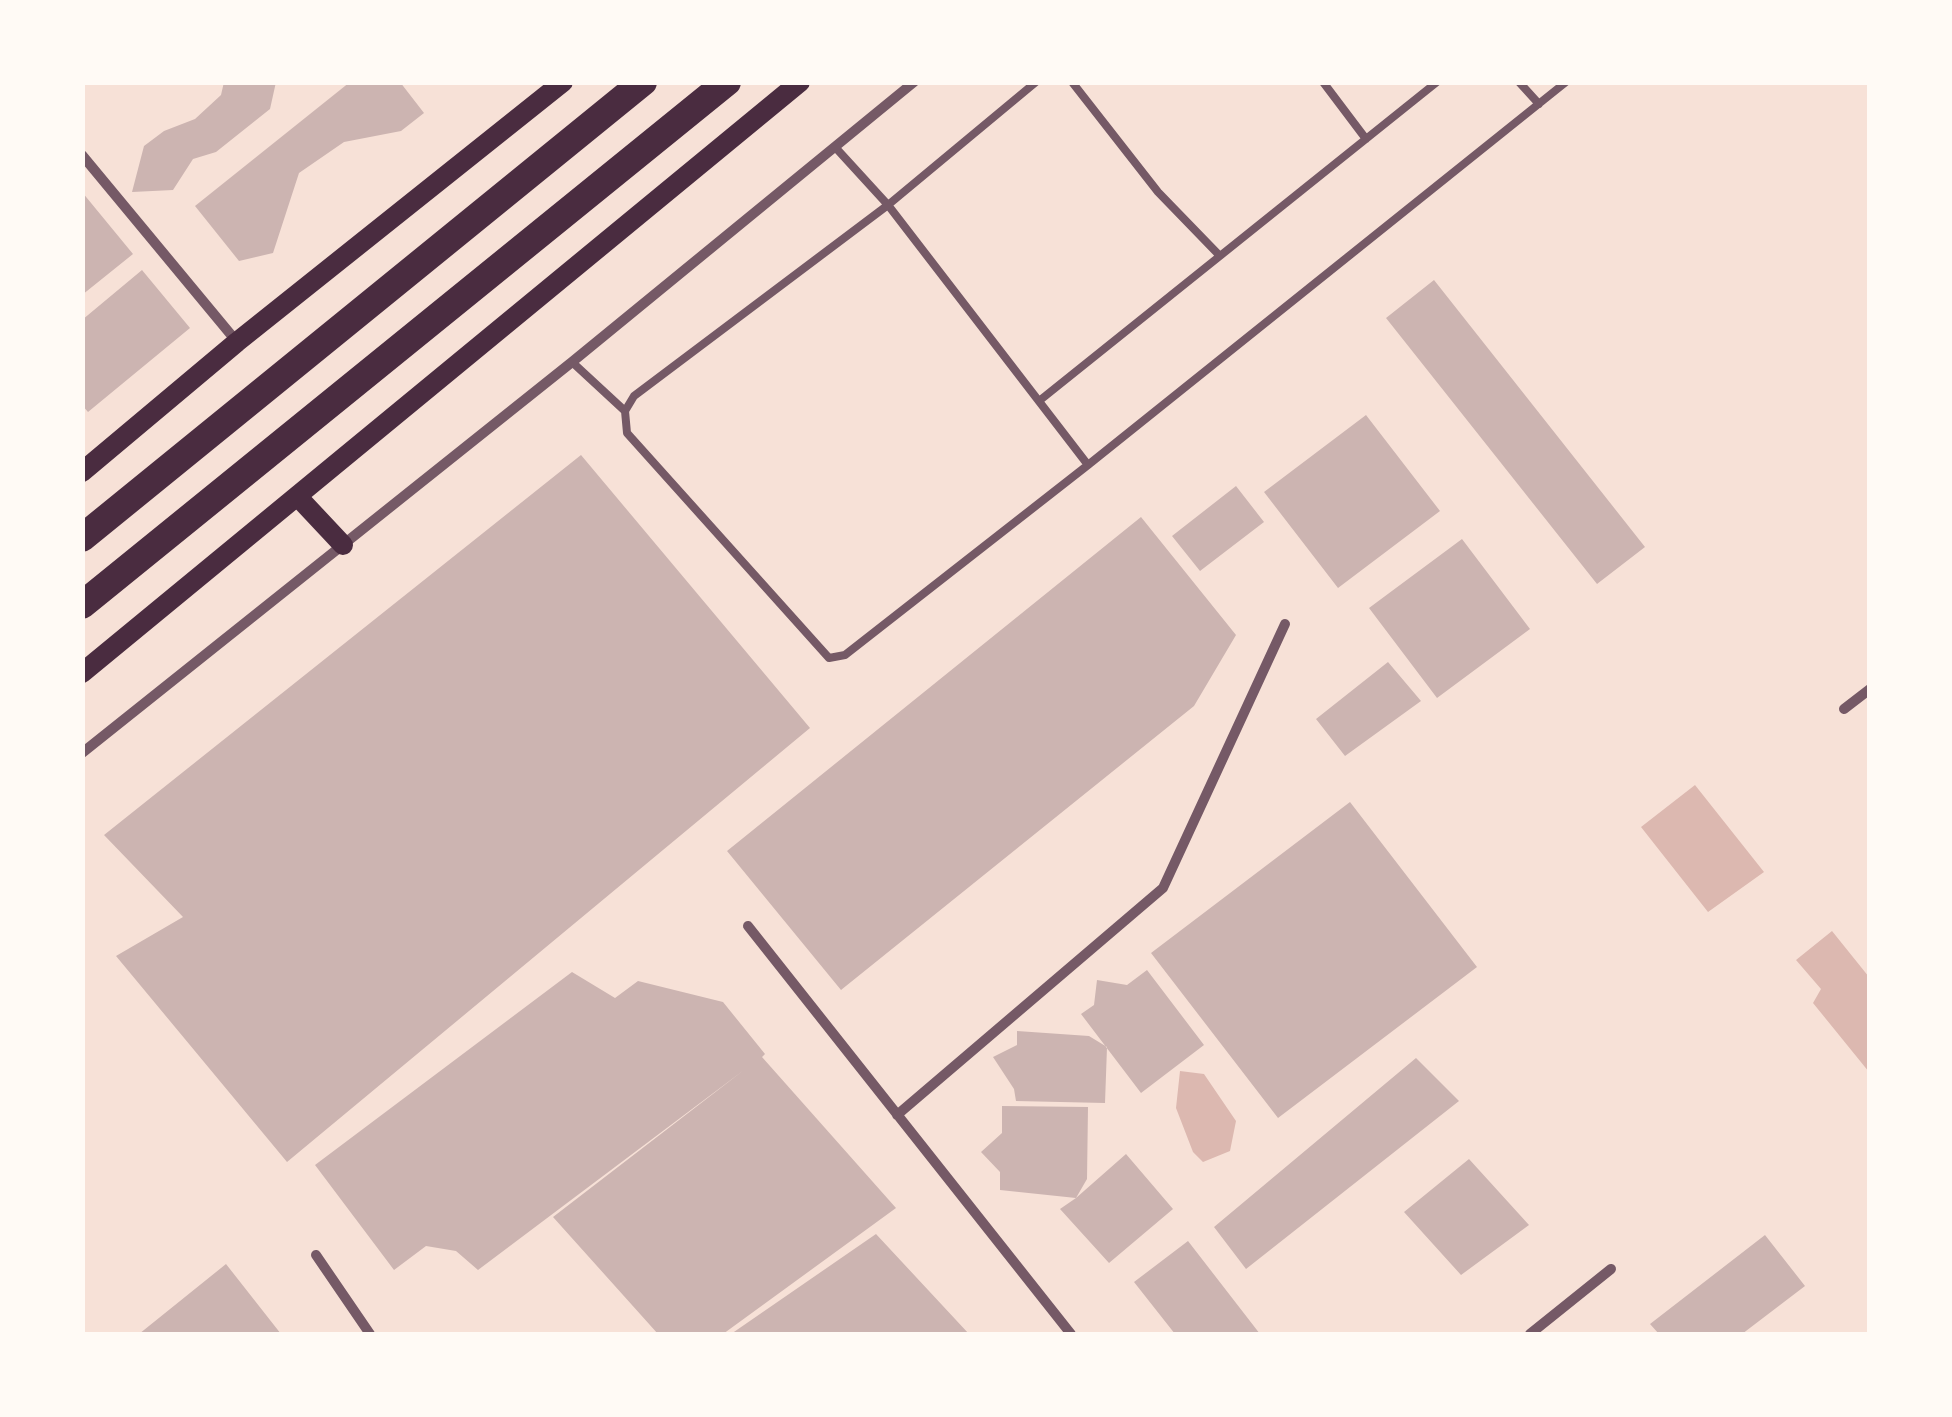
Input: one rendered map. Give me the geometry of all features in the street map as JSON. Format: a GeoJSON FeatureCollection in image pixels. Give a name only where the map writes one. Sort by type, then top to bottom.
{"type":"FeatureCollection","features":[{"type":"Feature","properties":{"kind":"highway"},"geometry":{"type":"LineString","coordinates":[[82,538],[642,82]]}},
{"type":"Feature","properties":{"kind":"highway"},"geometry":{"type":"LineString","coordinates":[[82,605],[726,82]]}},
{"type":"Feature","properties":{"kind":"main road"},"geometry":{"type":"LineString","coordinates":[[83,469],[563,82]]}},
{"type":"Feature","properties":{"kind":"main road"},"geometry":{"type":"LineString","coordinates":[[82,672],[800,82]]}},
{"type":"Feature","properties":{"kind":"main road"},"geometry":{"type":"LineString","coordinates":[[298,497],[343,545]]}},
{"type":"Feature","properties":{"kind":"street"},"geometry":{"type":"LineString","coordinates":[[82,752],[572,362],[914,82]]}},
{"type":"Feature","properties":{"kind":"street"},"geometry":{"type":"LineString","coordinates":[[82,155],[237,342]]}},
{"type":"Feature","properties":{"kind":"street"},"geometry":{"type":"LineString","coordinates":[[897,1114],[1164,888],[1285,624]]}},
{"type":"Feature","properties":{"kind":"street"},"geometry":{"type":"LineString","coordinates":[[1844,709],[1870,689]]}},
{"type":"Feature","properties":{"kind":"street"},"geometry":{"type":"LineString","coordinates":[[748,926],[1070,1334]]}},
{"type":"Feature","properties":{"kind":"street"},"geometry":{"type":"LineString","coordinates":[[316,1255],[370,1334]]}},
{"type":"Feature","properties":{"kind":"street"},"geometry":{"type":"LineString","coordinates":[[1533,1334],[1611,1269]]}},
{"type":"Feature","properties":{"kind":"lane"},"geometry":{"type":"LineString","coordinates":[[1036,82],[888,205],[634,396],[625,411],[627,433],[829,658],[844,655],[1088,465],[1566,82]]}},
{"type":"Feature","properties":{"kind":"lane"},"geometry":{"type":"LineString","coordinates":[[1072,82],[1158,192],[1220,256]]}},
{"type":"Feature","properties":{"kind":"lane"},"geometry":{"type":"LineString","coordinates":[[1323,82],[1366,139]]}},
{"type":"Feature","properties":{"kind":"lane"},"geometry":{"type":"LineString","coordinates":[[1039,401],[1437,82]]}},
{"type":"Feature","properties":{"kind":"lane"},"geometry":{"type":"LineString","coordinates":[[1519,82],[1540,104]]}},
{"type":"Feature","properties":{"kind":"lane"},"geometry":{"type":"LineString","coordinates":[[834,147],[888,205],[1088,465]]}},
{"type":"Feature","properties":{"kind":"lane"},"geometry":{"type":"LineString","coordinates":[[572,362],[625,411]]}},
{"type":"Feature","properties":{"kind":"shaded area"},"geometry":{"type":"Polygon","coordinates":[[[1695,785],[1764,872],[1708,912],[1641,827],[1695,785]]]}},
{"type":"Feature","properties":{"kind":"shaded area"},"geometry":{"type":"Polygon","coordinates":[[[1832,931],[1869,977],[1869,1072],[1813,1003],[1821,989],[1796,960],[1832,931]]]}},
{"type":"Feature","properties":{"kind":"shaded area"},"geometry":{"type":"Polygon","coordinates":[[[1180,1071],[1204,1074],[1236,1121],[1230,1151],[1203,1162],[1193,1152],[1176,1108],[1180,1071]]]}},
{"type":"Feature","properties":{"kind":"building"},"geometry":{"type":"Polygon","coordinates":[[[224,82],[276,82],[270,109],[216,152],[193,159],[173,190],[132,192],[144,146],[164,131],[195,119],[221,95],[224,82]]]}},
{"type":"Feature","properties":{"kind":"building"},"geometry":{"type":"Polygon","coordinates":[[[350,82],[400,82],[424,113],[401,131],[344,142],[299,173],[273,253],[239,261],[195,206],[350,82]]]}},
{"type":"Feature","properties":{"kind":"building"},"geometry":{"type":"Polygon","coordinates":[[[82,192],[133,254],[82,295],[82,192]]]}},
{"type":"Feature","properties":{"kind":"building"},"geometry":{"type":"Polygon","coordinates":[[[142,270],[190,328],[88,412],[82,405],[82,320],[142,270]]]}},
{"type":"Feature","properties":{"kind":"building"},"geometry":{"type":"Polygon","coordinates":[[[1434,280],[1645,547],[1597,584],[1386,318],[1434,280]]]}},
{"type":"Feature","properties":{"kind":"building"},"geometry":{"type":"Polygon","coordinates":[[[1366,415],[1440,511],[1338,588],[1264,492],[1366,415]]]}},
{"type":"Feature","properties":{"kind":"building"},"geometry":{"type":"Polygon","coordinates":[[[581,455],[810,728],[287,1162],[116,956],[183,917],[104,835],[581,455]]]}},
{"type":"Feature","properties":{"kind":"building"},"geometry":{"type":"Polygon","coordinates":[[[1236,486],[1264,522],[1200,571],[1172,536],[1236,486]]]}},
{"type":"Feature","properties":{"kind":"building"},"geometry":{"type":"Polygon","coordinates":[[[1141,517],[1236,635],[1194,706],[841,990],[727,851],[1141,517]]]}},
{"type":"Feature","properties":{"kind":"building"},"geometry":{"type":"Polygon","coordinates":[[[1462,539],[1530,629],[1437,698],[1369,608],[1462,539]]]}},
{"type":"Feature","properties":{"kind":"building"},"geometry":{"type":"Polygon","coordinates":[[[1388,662],[1421,701],[1345,756],[1316,719],[1388,662]]]}},
{"type":"Feature","properties":{"kind":"building"},"geometry":{"type":"Polygon","coordinates":[[[1350,802],[1477,967],[1278,1118],[1151,953],[1350,802]]]}},
{"type":"Feature","properties":{"kind":"building"},"geometry":{"type":"Polygon","coordinates":[[[1147,970],[1204,1045],[1141,1093],[1081,1014],[1094,1005],[1097,980],[1127,985],[1147,970]]]}},
{"type":"Feature","properties":{"kind":"building"},"geometry":{"type":"Polygon","coordinates":[[[572,972],[615,998],[638,981],[723,1002],[765,1054],[762,1057],[896,1208],[723,1334],[658,1334],[553,1217],[744,1070],[478,1270],[456,1251],[426,1246],[394,1270],[315,1165],[572,972]]]}},
{"type":"Feature","properties":{"kind":"building"},"geometry":{"type":"Polygon","coordinates":[[[1017,1031],[1089,1036],[1107,1047],[1105,1103],[1016,1101],[1014,1089],[993,1057],[1017,1045],[1017,1031]]]}},
{"type":"Feature","properties":{"kind":"building"},"geometry":{"type":"Polygon","coordinates":[[[1416,1058],[1459,1101],[1246,1269],[1214,1227],[1416,1058]]]}},
{"type":"Feature","properties":{"kind":"building"},"geometry":{"type":"Polygon","coordinates":[[[1002,1106],[1088,1107],[1087,1179],[1076,1198],[1000,1190],[1000,1172],[981,1152],[1002,1133],[1002,1106]]]}},
{"type":"Feature","properties":{"kind":"building"},"geometry":{"type":"Polygon","coordinates":[[[1126,1154],[1173,1209],[1109,1263],[1060,1209],[1126,1154]]]}},
{"type":"Feature","properties":{"kind":"building"},"geometry":{"type":"Polygon","coordinates":[[[1469,1159],[1529,1225],[1461,1275],[1404,1212],[1469,1159]]]}},
{"type":"Feature","properties":{"kind":"building"},"geometry":{"type":"Polygon","coordinates":[[[876,1234],[969,1334],[731,1334],[876,1234]]]}},
{"type":"Feature","properties":{"kind":"building"},"geometry":{"type":"Polygon","coordinates":[[[1765,1235],[1805,1286],[1742,1334],[1659,1334],[1650,1324],[1765,1235]]]}},
{"type":"Feature","properties":{"kind":"building"},"geometry":{"type":"Polygon","coordinates":[[[1188,1241],[1260,1334],[1175,1334],[1134,1282],[1188,1241]]]}},
{"type":"Feature","properties":{"kind":"building"},"geometry":{"type":"Polygon","coordinates":[[[226,1264],[281,1334],[139,1334],[226,1264]]]}}]}
